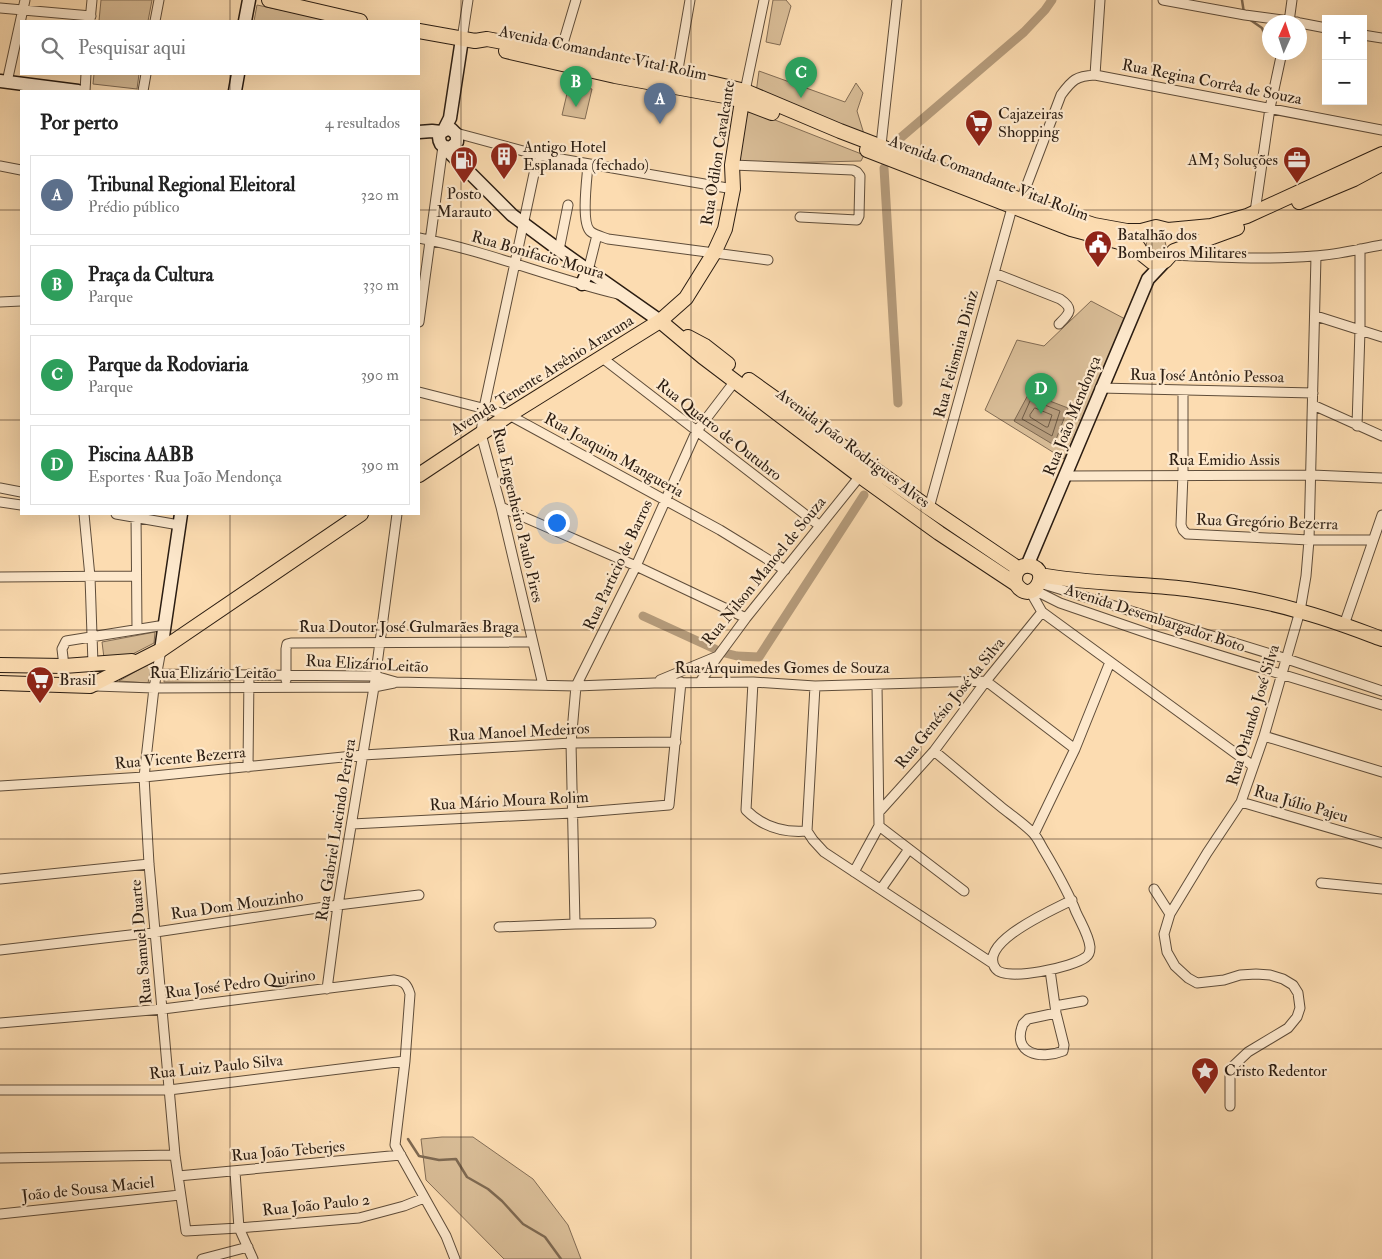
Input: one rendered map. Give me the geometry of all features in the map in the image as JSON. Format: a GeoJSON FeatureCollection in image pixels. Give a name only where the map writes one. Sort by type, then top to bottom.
{"type":"FeatureCollection","features":[{"type":"Feature","properties":{"kind":"main road"},"geometry":{"type":"LineString","coordinates":[[245,20],[249,0]]}},
{"type":"Feature","properties":{"kind":"main road"},"geometry":{"type":"LineString","coordinates":[[269,0],[356,20]]}},
{"type":"Feature","properties":{"kind":"main road","name":"Avenida Comandante Vital Rolim"},"geometry":{"type":"LineString","coordinates":[[420,31],[469,40],[487,39],[559,57],[615,76],[730,97],[743,96],[1016,204],[1048,210],[1094,225],[1127,231],[1142,231],[1156,227],[1168,230],[1211,226],[1247,216],[1382,154]]}},
{"type":"Feature","properties":{"kind":"main road"},"geometry":{"type":"LineString","coordinates":[[420,133],[432,130],[449,136],[469,40]]}},
{"type":"Feature","properties":{"kind":"main road","name":"Avenida Comandante Vital Rolim"},"geometry":{"type":"LineString","coordinates":[[559,57],[677,75],[743,96],[881,146],[1016,204],[1070,230],[1141,252],[1152,262],[1170,255]]}},
{"type":"Feature","properties":{"kind":"main road"},"geometry":{"type":"LineString","coordinates":[[235,90],[238,75]]}},
{"type":"Feature","properties":{"kind":"main road"},"geometry":{"type":"LineString","coordinates":[[4,82],[70,90]]}},
{"type":"Feature","properties":{"kind":"main road","name":"Rua Odilon Cavalcante"},"geometry":{"type":"LineString","coordinates":[[660,322],[686,298],[714,253],[725,229],[733,189],[732,165],[743,96]]}},
{"type":"Feature","properties":{"kind":"main road","name":"Avenida João Rodrigues Alves"},"geometry":{"type":"LineString","coordinates":[[449,136],[462,152],[464,159],[462,166],[524,224],[660,322],[675,332],[705,346],[743,376],[928,508],[1023,567]]}},
{"type":"Feature","properties":{"kind":"main road"},"geometry":{"type":"LineString","coordinates":[[1168,230],[1172,237],[1170,255],[1249,224],[1354,179],[1382,164]]}},
{"type":"Feature","properties":{"kind":"main road"},"geometry":{"type":"LineString","coordinates":[[1142,231],[1138,239],[1148,279]]}},
{"type":"Feature","properties":{"kind":"main road","name":"Rua João Mendonça"},"geometry":{"type":"LineString","coordinates":[[1023,567],[1066,476],[1100,388],[1148,279],[1170,255]]}},
{"type":"Feature","properties":{"kind":"main road"},"geometry":{"type":"LineString","coordinates":[[582,284],[588,271]]}},
{"type":"Feature","properties":{"kind":"main road","name":"Avenida Tenente Arsênio Araruna"},"geometry":{"type":"LineString","coordinates":[[420,474],[509,415],[660,322]]}},
{"type":"Feature","properties":{"kind":"main road","name":"Avenida João Rodrigues Alves"},"geometry":{"type":"LineString","coordinates":[[675,332],[690,347],[860,476],[939,533],[1016,584]]}},
{"type":"Feature","properties":{"kind":"main road"},"geometry":{"type":"LineString","coordinates":[[0,683],[90,686],[161,650],[360,515]]}},
{"type":"Feature","properties":{"kind":"main road"},"geometry":{"type":"LineString","coordinates":[[161,650],[180,520]]}},
{"type":"Feature","properties":{"kind":"main road"},"geometry":{"type":"LineString","coordinates":[[1036,585],[1035,568],[1023,567],[1015,576],[1016,584],[1022,590],[1061,579],[1130,583],[1245,598],[1300,611],[1382,639]]}},
{"type":"Feature","properties":{"kind":"main road"},"geometry":{"type":"LineString","coordinates":[[0,665],[64,666],[138,661]]}},
{"type":"Feature","properties":{"kind":"street"},"geometry":{"type":"LineString","coordinates":[[20,20],[25,0]]}},
{"type":"Feature","properties":{"kind":"street"},"geometry":{"type":"LineString","coordinates":[[0,8],[91,19],[92,0]]}},
{"type":"Feature","properties":{"kind":"street"},"geometry":{"type":"LineString","coordinates":[[155,20],[159,0]]}},
{"type":"Feature","properties":{"kind":"street"},"geometry":{"type":"LineString","coordinates":[[468,0],[469,40]]}},
{"type":"Feature","properties":{"kind":"street"},"geometry":{"type":"LineString","coordinates":[[559,57],[576,0]]}},
{"type":"Feature","properties":{"kind":"street"},"geometry":{"type":"LineString","coordinates":[[677,75],[690,0]]}},
{"type":"Feature","properties":{"kind":"street","name":"Rua Odilon Cavalcante"},"geometry":{"type":"LineString","coordinates":[[743,96],[764,0]]}},
{"type":"Feature","properties":{"kind":"street"},"geometry":{"type":"LineString","coordinates":[[881,146],[897,0]]}},
{"type":"Feature","properties":{"kind":"street"},"geometry":{"type":"LineString","coordinates":[[1095,75],[1100,0]]}},
{"type":"Feature","properties":{"kind":"street"},"geometry":{"type":"LineString","coordinates":[[1162,0],[1262,18]]}},
{"type":"Feature","properties":{"kind":"street"},"geometry":{"type":"LineString","coordinates":[[1292,0],[1293,15]]}},
{"type":"Feature","properties":{"kind":"street"},"geometry":{"type":"LineString","coordinates":[[4,82],[20,21]]}},
{"type":"Feature","properties":{"kind":"street"},"geometry":{"type":"LineString","coordinates":[[1307,25],[1322,27]]}},
{"type":"Feature","properties":{"kind":"street"},"geometry":{"type":"LineString","coordinates":[[1367,36],[1382,38]]}},
{"type":"Feature","properties":{"kind":"street"},"geometry":{"type":"LineString","coordinates":[[1256,212],[1270,108],[1280,60]]}},
{"type":"Feature","properties":{"kind":"street"},"geometry":{"type":"LineString","coordinates":[[85,90],[86,75]]}},
{"type":"Feature","properties":{"kind":"street"},"geometry":{"type":"LineString","coordinates":[[143,90],[146,75]]}},
{"type":"Feature","properties":{"kind":"street","name":"Rua Regina Corrêa de Souza"},"geometry":{"type":"LineString","coordinates":[[1095,75],[1382,130]]}},
{"type":"Feature","properties":{"kind":"street","name":"Rua Felismina Diniz"},"geometry":{"type":"LineString","coordinates":[[928,508],[994,273],[1016,204],[1060,95],[1070,82],[1081,76],[1095,75]]}},
{"type":"Feature","properties":{"kind":"street"},"geometry":{"type":"LineString","coordinates":[[420,315],[430,240],[449,136],[478,140],[588,165],[733,189]]}},
{"type":"Feature","properties":{"kind":"street","name":"Rua Engenheiro Paulo Pires"},"geometry":{"type":"LineString","coordinates":[[538,155],[484,408],[481,434],[501,507],[543,685]]}},
{"type":"Feature","properties":{"kind":"street"},"geometry":{"type":"LineString","coordinates":[[588,165],[586,222],[590,231],[597,235],[608,239],[768,260]]}},
{"type":"Feature","properties":{"kind":"street"},"geometry":{"type":"LineString","coordinates":[[732,165],[853,170],[860,176],[859,216],[856,220],[800,217]]}},
{"type":"Feature","properties":{"kind":"street"},"geometry":{"type":"LineString","coordinates":[[0,166],[20,170]]}},
{"type":"Feature","properties":{"kind":"street"},"geometry":{"type":"LineString","coordinates":[[559,250],[568,205]]}},
{"type":"Feature","properties":{"kind":"street"},"geometry":{"type":"LineString","coordinates":[[588,271],[597,235]]}},
{"type":"Feature","properties":{"kind":"street","name":"Rua Bonifacio Moura"},"geometry":{"type":"LineString","coordinates":[[420,238],[516,263],[619,294]]}},
{"type":"Feature","properties":{"kind":"street"},"geometry":{"type":"LineString","coordinates":[[1170,255],[1224,258],[1316,256],[1382,245]]}},
{"type":"Feature","properties":{"kind":"street"},"geometry":{"type":"LineString","coordinates":[[1357,426],[1360,249]]}},
{"type":"Feature","properties":{"kind":"street","name":"Rua Orlando José Silva"},"geometry":{"type":"LineString","coordinates":[[1230,1106],[1230,1069],[1248,1052],[1288,1028],[1297,1017],[1300,1008],[1298,993],[1294,985],[1270,975],[1256,974],[1197,983],[1188,978],[1176,966],[1167,952],[1164,934],[1170,914],[1207,852],[1241,802],[1264,736],[1300,611],[1306,576],[1312,475],[1316,256]]}},
{"type":"Feature","properties":{"kind":"street"},"geometry":{"type":"LineString","coordinates":[[994,273],[1067,303],[1069,314],[1059,324]]}},
{"type":"Feature","properties":{"kind":"street"},"geometry":{"type":"LineString","coordinates":[[0,302],[20,301]]}},
{"type":"Feature","properties":{"kind":"street"},"geometry":{"type":"LineString","coordinates":[[1316,316],[1382,338]]}},
{"type":"Feature","properties":{"kind":"street","name":"Rua Quatro de Outubro"},"geometry":{"type":"LineString","coordinates":[[601,357],[820,526]]}},
{"type":"Feature","properties":{"kind":"street","name":"Rua Particio de Barros"},"geometry":{"type":"LineString","coordinates":[[576,686],[636,566],[696,432],[735,382]]}},
{"type":"Feature","properties":{"kind":"street","name":"Rua José Antônio Pessoa"},"geometry":{"type":"LineString","coordinates":[[1100,388],[1313,393]]}},
{"type":"Feature","properties":{"kind":"street","name":"Rua Gregório Bezerra"},"geometry":{"type":"LineString","coordinates":[[1183,390],[1183,474],[1180,525],[1187,534],[1309,540],[1372,540]]}},
{"type":"Feature","properties":{"kind":"street","name":"Rua Joaquim Mangueria"},"geometry":{"type":"LineString","coordinates":[[420,392],[509,415],[720,530],[785,570]]}},
{"type":"Feature","properties":{"kind":"street"},"geometry":{"type":"LineString","coordinates":[[1313,405],[1382,436]]}},
{"type":"Feature","properties":{"kind":"street","name":"Rua Emidio Assis"},"geometry":{"type":"LineString","coordinates":[[1066,476],[1183,474],[1312,475],[1382,478]]}},
{"type":"Feature","properties":{"kind":"street","name":"Rua Nilson Manoel de Souza"},"geometry":{"type":"LineString","coordinates":[[654,683],[718,656],[746,618],[860,476]]}},
{"type":"Feature","properties":{"kind":"street"},"geometry":{"type":"LineString","coordinates":[[0,488],[20,492]]}},
{"type":"Feature","properties":{"kind":"street"},"geometry":{"type":"LineString","coordinates":[[0,502],[20,505]]}},
{"type":"Feature","properties":{"kind":"street"},"geometry":{"type":"LineString","coordinates":[[501,507],[636,566],[746,618]]}},
{"type":"Feature","properties":{"kind":"street"},"geometry":{"type":"LineString","coordinates":[[84,515],[90,577],[93,664]]}},
{"type":"Feature","properties":{"kind":"street","name":"Rua Gabriel Lucindo Periera"},"geometry":{"type":"LineString","coordinates":[[327,989],[338,905],[374,688],[397,515]]}},
{"type":"Feature","properties":{"kind":"street"},"geometry":{"type":"LineString","coordinates":[[1344,625],[1382,515]]}},
{"type":"Feature","properties":{"kind":"street"},"geometry":{"type":"LineString","coordinates":[[137,629],[136,516],[180,520]]}},
{"type":"Feature","properties":{"kind":"street"},"geometry":{"type":"LineString","coordinates":[[0,577],[136,576]]}},
{"type":"Feature","properties":{"kind":"street"},"geometry":{"type":"LineString","coordinates":[[1036,585],[1042,612],[1254,766]]}},
{"type":"Feature","properties":{"kind":"street","name":"Avenida Desembargador Boto"},"geometry":{"type":"LineString","coordinates":[[1036,585],[1114,606],[1286,659],[1382,692]]}},
{"type":"Feature","properties":{"kind":"street","name":"Avenida Desembargador Boto"},"geometry":{"type":"LineString","coordinates":[[1036,585],[1060,603],[1109,621],[1382,705]]}},
{"type":"Feature","properties":{"kind":"street"},"geometry":{"type":"LineString","coordinates":[[1109,621],[1114,606]]}},
{"type":"Feature","properties":{"kind":"street","name":"Rua Genésio José da Silva"},"geometry":{"type":"LineString","coordinates":[[879,812],[934,751],[986,681],[1042,612]]}},
{"type":"Feature","properties":{"kind":"street"},"geometry":{"type":"LineString","coordinates":[[64,666],[62,649],[66,641],[165,625]]}},
{"type":"Feature","properties":{"kind":"street","name":"Rua Doutor José Gulmarães Braga"},"geometry":{"type":"LineString","coordinates":[[286,675],[287,644],[291,643],[532,642]]}},
{"type":"Feature","properties":{"kind":"street","name":"Rua Samuel Duarte"},"geometry":{"type":"LineString","coordinates":[[161,650],[154,688],[144,777],[149,864],[169,1090],[180,1194],[186,1231]]}},
{"type":"Feature","properties":{"kind":"street"},"geometry":{"type":"LineString","coordinates":[[700,682],[718,656]]}},
{"type":"Feature","properties":{"kind":"street"},"geometry":{"type":"LineString","coordinates":[[1034,834],[1075,749],[1110,662]]}},
{"type":"Feature","properties":{"kind":"street","name":"Rua ElizárioLeitão"},"geometry":{"type":"LineString","coordinates":[[157,674],[375,676],[396,682],[576,686]]}},
{"type":"Feature","properties":{"kind":"street"},"geometry":{"type":"LineString","coordinates":[[248,767],[249,674]]}},
{"type":"Feature","properties":{"kind":"street"},"geometry":{"type":"LineString","coordinates":[[285,688],[286,675]]}},
{"type":"Feature","properties":{"kind":"street"},"geometry":{"type":"LineString","coordinates":[[986,681],[1075,749]]}},
{"type":"Feature","properties":{"kind":"street","name":"Rua Arquimedes Gomes de Souza"},"geometry":{"type":"LineString","coordinates":[[576,686],[681,682],[753,682],[815,686],[986,681]]}},
{"type":"Feature","properties":{"kind":"street","name":"Rua Elizário Leitão"},"geometry":{"type":"LineString","coordinates":[[90,686],[154,688],[374,688],[396,682]]}},
{"type":"Feature","properties":{"kind":"street"},"geometry":{"type":"LineString","coordinates":[[676,742],[681,682]]}},
{"type":"Feature","properties":{"kind":"street"},"geometry":{"type":"LineString","coordinates":[[753,682],[746,810],[755,819],[772,827],[790,832],[807,831]]}},
{"type":"Feature","properties":{"kind":"street"},"geometry":{"type":"LineString","coordinates":[[854,872],[879,826],[877,685]]}},
{"type":"Feature","properties":{"kind":"street"},"geometry":{"type":"LineString","coordinates":[[574,924],[571,743],[576,686]]}},
{"type":"Feature","properties":{"kind":"street"},"geometry":{"type":"LineString","coordinates":[[815,686],[807,831],[824,852],[992,963],[997,971],[1004,974],[1027,974],[1050,970],[1084,959],[1090,948],[1072,900],[1034,834],[934,751]]}},
{"type":"Feature","properties":{"kind":"street"},"geometry":{"type":"LineString","coordinates":[[1264,736],[1382,772]]}},
{"type":"Feature","properties":{"kind":"street","name":"Rua Manoel Medeiros"},"geometry":{"type":"LineString","coordinates":[[363,755],[571,743],[676,742]]}},
{"type":"Feature","properties":{"kind":"street","name":"Rua Mário Moura Rolim"},"geometry":{"type":"LineString","coordinates":[[352,824],[572,813],[669,805],[676,742]]}},
{"type":"Feature","properties":{"kind":"street","name":"Rua Vicente Bezerra"},"geometry":{"type":"LineString","coordinates":[[0,786],[144,777],[363,755]]}},
{"type":"Feature","properties":{"kind":"street","name":"Rua Júlio Pajeu"},"geometry":{"type":"LineString","coordinates":[[1241,802],[1382,843]]}},
{"type":"Feature","properties":{"kind":"street"},"geometry":{"type":"LineString","coordinates":[[879,826],[964,891]]}},
{"type":"Feature","properties":{"kind":"street"},"geometry":{"type":"LineString","coordinates":[[881,890],[909,849]]}},
{"type":"Feature","properties":{"kind":"street"},"geometry":{"type":"LineString","coordinates":[[0,879],[149,864]]}},
{"type":"Feature","properties":{"kind":"street"},"geometry":{"type":"LineString","coordinates":[[1321,883],[1382,889]]}},
{"type":"Feature","properties":{"kind":"street"},"geometry":{"type":"LineString","coordinates":[[1154,889],[1170,914]]}},
{"type":"Feature","properties":{"kind":"street","name":"Rua Dom Mouzinho"},"geometry":{"type":"LineString","coordinates":[[0,950],[156,932],[419,895]]}},
{"type":"Feature","properties":{"kind":"street"},"geometry":{"type":"LineString","coordinates":[[992,963],[992,956],[999,944],[1028,921],[1072,900]]}},
{"type":"Feature","properties":{"kind":"street"},"geometry":{"type":"LineString","coordinates":[[499,927],[651,923]]}},
{"type":"Feature","properties":{"kind":"street"},"geometry":{"type":"LineString","coordinates":[[1050,970],[1056,1009],[1064,1045],[1063,1051],[1056,1054],[1034,1055],[1028,1052],[1020,1038],[1022,1024],[1028,1019],[1056,1009],[1083,1000]]}},
{"type":"Feature","properties":{"kind":"street","name":"Rua José Pedro Quirino"},"geometry":{"type":"LineString","coordinates":[[0,1023],[162,1009],[394,980],[402,981],[408,986],[410,994],[404,1061]]}},
{"type":"Feature","properties":{"kind":"street"},"geometry":{"type":"LineString","coordinates":[[404,1061],[395,1145],[446,1236],[455,1259]]}},
{"type":"Feature","properties":{"kind":"street","name":"Rua Luiz Paulo Silva"},"geometry":{"type":"LineString","coordinates":[[0,1090],[169,1090],[404,1061]]}},
{"type":"Feature","properties":{"kind":"street"},"geometry":{"type":"LineString","coordinates":[[0,1158],[176,1155]]}},
{"type":"Feature","properties":{"kind":"street","name":"Rua João Teberjes"},"geometry":{"type":"LineString","coordinates":[[178,1176],[401,1155]]}},
{"type":"Feature","properties":{"kind":"street","name":"Rua João Paulo 2"},"geometry":{"type":"LineString","coordinates":[[234,1172],[239,1228],[253,1259]]}},
{"type":"Feature","properties":{"kind":"street","name":"João de Sousa Maciel"},"geometry":{"type":"LineString","coordinates":[[0,1214],[180,1194]]}},
{"type":"Feature","properties":{"kind":"street","name":"Rua João Paulo 2"},"geometry":{"type":"LineString","coordinates":[[186,1231],[359,1218],[404,1206],[424,1198]]}},
{"type":"Feature","properties":{"kind":"street"},"geometry":{"type":"LineString","coordinates":[[204,1258],[248,1247]]}},
{"type":"Feature","properties":{"kind":"shaded area"},"geometry":{"type":"Polygon","coordinates":[[[101,0],[152,0],[148,20],[99,20],[101,0]]]}},
{"type":"Feature","properties":{"kind":"shaded area"},"geometry":{"type":"Polygon","coordinates":[[[773,0],[786,0],[791,6],[780,45],[766,42],[773,0]]]}},
{"type":"Feature","properties":{"kind":"shaded area"},"geometry":{"type":"Polygon","coordinates":[[[257,5],[329,20],[254,20],[257,5]]]}},
{"type":"Feature","properties":{"kind":"shaded area"},"geometry":{"type":"Polygon","coordinates":[[[759,71],[845,102],[856,83],[863,93],[857,111],[864,134],[756,93],[759,71]]]}},
{"type":"Feature","properties":{"kind":"shaded area"},"geometry":{"type":"Polygon","coordinates":[[[94,75],[139,75],[137,89],[93,84],[94,75]]]}},
{"type":"Feature","properties":{"kind":"shaded area"},"geometry":{"type":"Polygon","coordinates":[[[569,85],[592,89],[585,119],[562,115],[569,85]]]}},
{"type":"Feature","properties":{"kind":"shaded area"},"geometry":{"type":"Polygon","coordinates":[[[747,109],[864,155],[861,161],[738,164],[747,109]]]}},
{"type":"Feature","properties":{"kind":"shaded area"},"geometry":{"type":"Polygon","coordinates":[[[1156,236],[1163,239],[1166,246],[1163,253],[1156,256],[1149,253],[1146,246],[1149,239],[1156,236]]]}},
{"type":"Feature","properties":{"kind":"shaded area"},"geometry":{"type":"Polygon","coordinates":[[[1091,301],[1127,320],[1064,459],[985,410],[1017,340],[1044,346],[1091,301]]]}},
{"type":"Feature","properties":{"kind":"shaded area"},"geometry":{"type":"Polygon","coordinates":[[[155,632],[154,643],[125,658],[104,658],[102,642],[155,632]]]}},
{"type":"Feature","properties":{"kind":"shaded area"},"geometry":{"type":"Polygon","coordinates":[[[153,658],[148,683],[119,681],[140,669],[153,658]]]}},
{"type":"Feature","properties":{"kind":"shaded area"},"geometry":{"type":"Polygon","coordinates":[[[164,678],[230,680],[230,683],[164,682],[164,678]]]}},
{"type":"Feature","properties":{"kind":"shaded area"},"geometry":{"type":"Polygon","coordinates":[[[473,1137],[533,1179],[568,1225],[581,1259],[504,1259],[426,1180],[421,1139],[473,1137]]]}},
{"type":"Feature","properties":{"kind":"water"},"geometry":{"type":"Polygon","coordinates":[[[1029,393],[1068,408],[1054,445],[1014,421],[1029,393]]]}},
{"type":"Feature","properties":{"kind":"waterway"},"geometry":{"type":"LineString","coordinates":[[898,140],[1024,32],[1052,0]]}},
{"type":"Feature","properties":{"kind":"waterway"},"geometry":{"type":"LineString","coordinates":[[1242,0],[1244,13]]}},
{"type":"Feature","properties":{"kind":"waterway"},"geometry":{"type":"LineString","coordinates":[[1249,19],[1262,28]]}},
{"type":"Feature","properties":{"kind":"waterway"},"geometry":{"type":"LineString","coordinates":[[884,168],[898,403]]}},
{"type":"Feature","properties":{"kind":"waterway"},"geometry":{"type":"LineString","coordinates":[[721,652],[737,656],[759,657],[864,495]]}},
{"type":"Feature","properties":{"kind":"waterway"},"geometry":{"type":"LineString","coordinates":[[643,616],[715,649]]}},
{"type":"Feature","properties":{"kind":"waterway"},"geometry":{"type":"LineString","coordinates":[[408,1139],[419,1156],[439,1160],[456,1159],[467,1177],[488,1189],[523,1224],[545,1237],[561,1259]]}},
{"type":"Feature","properties":{"kind":"place","name":"Parque da Rodoviaria"},"geometry":{"type":"Point","coordinates":[801,98]}},
{"type":"Feature","properties":{"kind":"place","name":"Praça da Cultura"},"geometry":{"type":"Point","coordinates":[576,107]}},
{"type":"Feature","properties":{"kind":"place","name":"Tribunal Regional Eleitoral"},"geometry":{"type":"Point","coordinates":[660,124]}},
{"type":"Feature","properties":{"kind":"place","name":"Cajazeiras Shopping"},"geometry":{"type":"Point","coordinates":[979,147]}},
{"type":"Feature","properties":{"kind":"place","name":"Antigo Hotel Esplanada (fechado)"},"geometry":{"type":"Point","coordinates":[504,180]}},
{"type":"Feature","properties":{"kind":"place","name":"Posto Marauto"},"geometry":{"type":"Point","coordinates":[464,184]}},
{"type":"Feature","properties":{"kind":"place","name":"AM3 Soluções"},"geometry":{"type":"Point","coordinates":[1297,184]}},
{"type":"Feature","properties":{"kind":"place","name":"Batalhão dos Bombeiros Militares"},"geometry":{"type":"Point","coordinates":[1098,268]}},
{"type":"Feature","properties":{"kind":"place","name":"Piscina AABB"},"geometry":{"type":"Point","coordinates":[1041,414]}},
{"type":"Feature","properties":{"kind":"place","name":"Brasil"},"geometry":{"type":"Point","coordinates":[40,704]}},
{"type":"Feature","properties":{"kind":"place","name":"Cristo Redentor"},"geometry":{"type":"Point","coordinates":[1205,1095]}}]}
